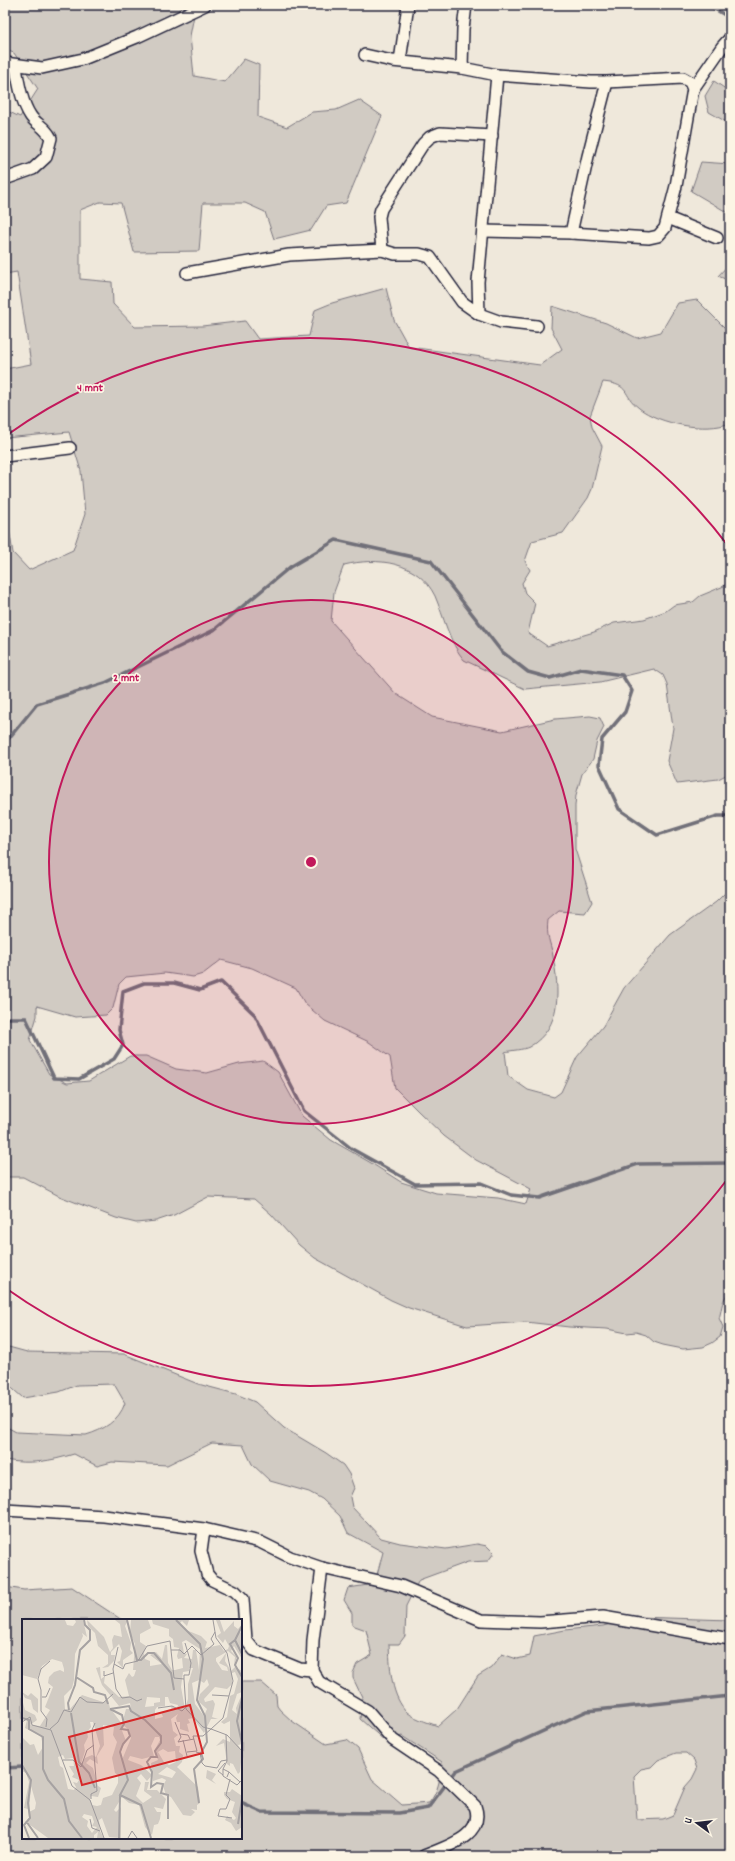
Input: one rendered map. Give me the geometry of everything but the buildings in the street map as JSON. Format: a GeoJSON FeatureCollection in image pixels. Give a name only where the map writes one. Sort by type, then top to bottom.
{"type":"FeatureCollection","features":[{"type":"Feature","properties":{"kind":"street"},"geometry":{"type":"LineString","coordinates":[[5,63],[16,66],[42,68],[83,59],[138,37],[205,5]]}},
{"type":"Feature","properties":{"kind":"street"},"geometry":{"type":"LineString","coordinates":[[400,61],[408,5]]}},
{"type":"Feature","properties":{"kind":"street"},"geometry":{"type":"LineString","coordinates":[[462,68],[463,29],[466,5]]}},
{"type":"Feature","properties":{"kind":"street"},"geometry":{"type":"LineString","coordinates":[[483,231],[571,233],[649,238],[658,236],[665,228],[676,186],[693,89],[730,38]]}},
{"type":"Feature","properties":{"kind":"street"},"geometry":{"type":"LineString","coordinates":[[366,55],[400,61],[462,68],[497,75],[607,82],[683,78],[690,82],[693,89]]}},
{"type":"Feature","properties":{"kind":"street"},"geometry":{"type":"LineString","coordinates":[[5,179],[33,169],[46,157],[51,138],[46,129],[30,116],[19,86],[16,66]]}},
{"type":"Feature","properties":{"kind":"street"},"geometry":{"type":"LineString","coordinates":[[479,314],[478,282],[497,75]]}},
{"type":"Feature","properties":{"kind":"street"},"geometry":{"type":"LineString","coordinates":[[571,233],[588,156],[607,82]]}},
{"type":"Feature","properties":{"kind":"street"},"geometry":{"type":"LineString","coordinates":[[382,250],[379,217],[381,209],[423,144],[430,138],[440,133],[492,136]]}},
{"type":"Feature","properties":{"kind":"street"},"geometry":{"type":"LineString","coordinates":[[668,218],[717,238]]}},
{"type":"Feature","properties":{"kind":"street"},"geometry":{"type":"LineString","coordinates":[[187,273],[289,255],[382,250],[395,254],[419,254],[430,257],[462,302],[479,314],[501,322],[537,326]]}},
{"type":"Feature","properties":{"kind":"street"},"geometry":{"type":"LineString","coordinates":[[5,456],[70,448]]}},
{"type":"Feature","properties":{"kind":"street"},"geometry":{"type":"LineString","coordinates":[[5,1510],[104,1516],[204,1529],[260,1542],[290,1557],[322,1568],[401,1586],[480,1620],[540,1622],[603,1617],[730,1639]]}},
{"type":"Feature","properties":{"kind":"street"},"geometry":{"type":"LineString","coordinates":[[204,1529],[201,1551],[207,1574],[212,1580],[236,1591],[243,1599],[246,1640],[254,1650],[300,1669],[312,1670]]}},
{"type":"Feature","properties":{"kind":"street"},"geometry":{"type":"LineString","coordinates":[[322,1568],[313,1640],[312,1670],[319,1682],[368,1711],[393,1740],[439,1771],[475,1806],[477,1812],[474,1828],[465,1837],[424,1856]]}},
{"type":"Feature","properties":{"kind":"shaded area"},"geometry":{"type":"Polygon","coordinates":[[[5,5],[196,5],[190,36],[194,76],[225,82],[244,59],[259,65],[258,117],[287,127],[312,112],[336,110],[359,100],[382,116],[346,203],[326,206],[311,230],[274,239],[265,212],[245,203],[203,203],[199,251],[134,252],[121,203],[100,202],[80,210],[80,279],[112,282],[113,304],[135,327],[202,326],[245,321],[258,339],[309,336],[315,310],[332,303],[386,288],[394,320],[409,347],[540,365],[562,349],[551,328],[552,306],[606,323],[637,338],[661,332],[678,303],[697,300],[730,333],[730,423],[720,426],[696,427],[670,422],[648,414],[639,408],[618,385],[603,382],[590,416],[592,427],[602,446],[592,489],[588,498],[563,533],[532,541],[525,561],[530,570],[522,583],[525,593],[535,603],[528,633],[547,646],[594,632],[614,623],[644,619],[666,611],[674,605],[693,602],[700,596],[724,586],[730,579],[730,773],[718,779],[677,784],[667,761],[673,728],[667,684],[663,675],[654,669],[600,682],[525,689],[464,660],[454,645],[435,596],[428,584],[418,575],[396,564],[370,562],[344,565],[334,592],[331,621],[396,694],[432,717],[502,731],[555,719],[590,716],[600,718],[604,727],[597,741],[593,759],[582,774],[576,795],[575,806],[575,849],[592,902],[585,913],[559,911],[548,920],[548,935],[557,981],[556,1006],[553,1018],[548,1029],[540,1039],[529,1047],[505,1052],[508,1076],[528,1090],[554,1097],[561,1092],[577,1057],[603,1026],[624,988],[670,935],[716,902],[730,888],[730,1297],[727,1295],[724,1300],[719,1318],[723,1327],[720,1337],[712,1343],[703,1347],[683,1349],[654,1342],[646,1335],[636,1332],[627,1333],[607,1329],[569,1327],[526,1322],[467,1326],[409,1308],[391,1300],[315,1258],[299,1245],[271,1214],[254,1199],[208,1197],[174,1215],[156,1221],[136,1223],[116,1218],[59,1196],[23,1177],[5,1177],[5,1058],[9,1058],[9,1043],[5,1039],[5,529],[9,529],[13,553],[29,570],[73,550],[85,514],[81,471],[69,432],[5,438],[5,369],[31,364],[17,272],[5,274],[5,110],[20,117],[38,89],[14,53],[5,50],[5,5]],[[221,960],[203,974],[193,977],[165,973],[126,977],[119,984],[113,1008],[106,1015],[75,1017],[37,1006],[37,1016],[30,1040],[49,1074],[67,1083],[89,1081],[130,1056],[146,1056],[176,1069],[207,1073],[239,1064],[263,1061],[278,1072],[302,1116],[331,1140],[401,1182],[436,1193],[498,1198],[526,1204],[531,1189],[476,1160],[444,1136],[395,1088],[390,1057],[369,1042],[325,1021],[305,1004],[296,988],[252,968],[221,960]]]}},
{"type":"Feature","properties":{"kind":"shaded area"},"geometry":{"type":"Polygon","coordinates":[[[714,81],[730,92],[730,124],[709,112],[705,96],[714,81]]]}},
{"type":"Feature","properties":{"kind":"shaded area"},"geometry":{"type":"Polygon","coordinates":[[[701,162],[730,164],[730,214],[691,191],[701,162]]]}},
{"type":"Feature","properties":{"kind":"shaded area"},"geometry":{"type":"Polygon","coordinates":[[[730,263],[730,281],[718,276],[730,263]]]}},
{"type":"Feature","properties":{"kind":"shaded area"},"geometry":{"type":"Polygon","coordinates":[[[5,1346],[27,1352],[124,1354],[198,1384],[236,1394],[255,1402],[284,1428],[343,1465],[349,1474],[354,1488],[350,1497],[352,1507],[381,1538],[400,1543],[446,1549],[477,1544],[487,1546],[494,1553],[488,1561],[468,1562],[419,1580],[406,1606],[405,1636],[399,1644],[389,1644],[392,1678],[396,1695],[400,1703],[408,1713],[420,1720],[438,1726],[457,1709],[478,1676],[491,1668],[502,1654],[517,1659],[530,1656],[534,1636],[565,1630],[603,1626],[637,1617],[730,1620],[730,1856],[5,1856],[5,1587],[24,1590],[72,1587],[120,1619],[22,1619],[22,1839],[242,1839],[242,1682],[261,1682],[276,1695],[277,1706],[280,1710],[292,1721],[326,1744],[347,1740],[358,1749],[372,1779],[402,1805],[429,1803],[437,1789],[442,1762],[402,1736],[385,1741],[360,1719],[362,1697],[353,1678],[353,1673],[357,1664],[372,1655],[366,1630],[352,1625],[352,1613],[344,1600],[348,1588],[368,1585],[374,1586],[383,1552],[348,1533],[340,1516],[322,1499],[309,1492],[270,1481],[252,1464],[243,1445],[212,1443],[167,1465],[112,1462],[97,1466],[74,1454],[40,1462],[5,1460],[5,1426],[16,1432],[86,1435],[110,1424],[115,1420],[125,1403],[114,1384],[77,1385],[59,1392],[23,1398],[5,1382],[5,1346]],[[676,1753],[658,1760],[651,1767],[641,1769],[634,1776],[637,1820],[663,1819],[673,1815],[685,1787],[692,1779],[697,1769],[694,1760],[686,1753],[676,1753]]]}},
{"type":"Feature","properties":{"kind":"waterway"},"geometry":{"type":"LineString","coordinates":[[708,5],[730,18]]}},
{"type":"Feature","properties":{"kind":"waterway"},"geometry":{"type":"LineString","coordinates":[[5,743],[37,704],[105,683],[214,630],[290,567],[336,540],[431,561],[501,651],[528,672],[550,678],[581,669],[622,675],[632,691],[625,712],[602,739],[599,765],[619,809],[657,835],[718,816],[730,816]]}},
{"type":"Feature","properties":{"kind":"waterway"},"geometry":{"type":"LineString","coordinates":[[5,1018],[26,1018],[54,1078],[79,1079],[114,1059],[123,1045],[119,1030],[123,991],[144,983],[174,983],[200,990],[221,982],[255,1015],[304,1111],[352,1149],[415,1184],[481,1183],[511,1195],[539,1198],[638,1164],[730,1163]]}},
{"type":"Feature","properties":{"kind":"waterway"},"geometry":{"type":"LineString","coordinates":[[242,1803],[261,1812],[399,1813],[428,1808],[456,1771],[587,1711],[730,1696]]}},
{"type":"Feature","properties":{"kind":"waterway"},"geometry":{"type":"LineString","coordinates":[[5,1768],[22,1767]]}}]}
